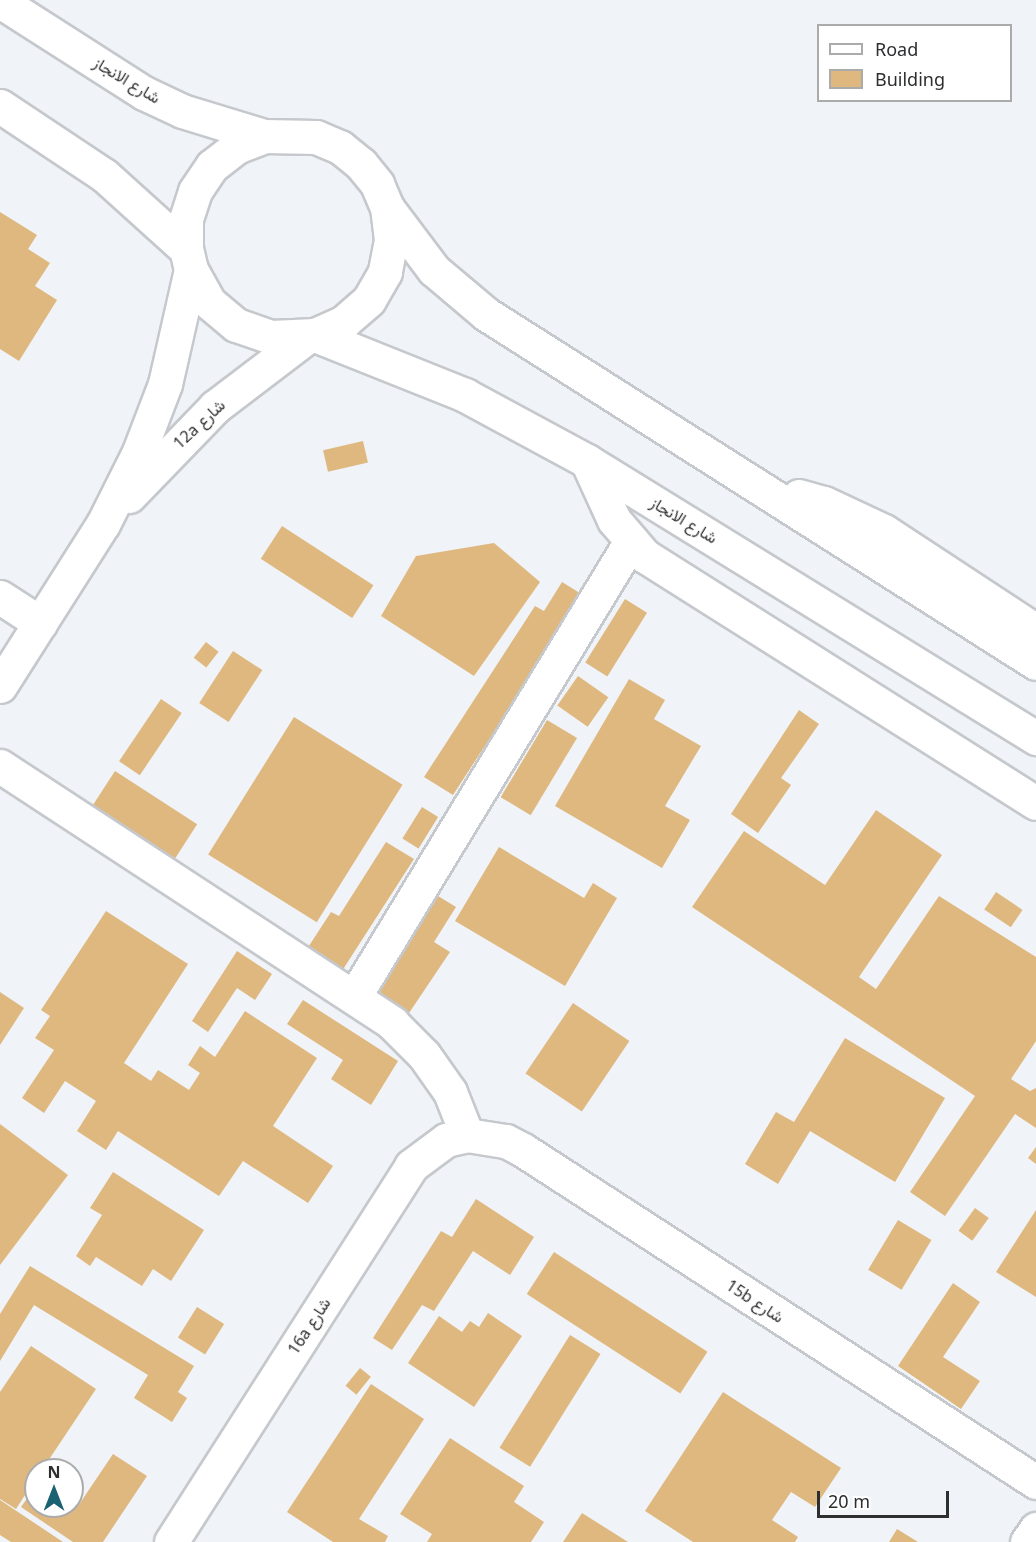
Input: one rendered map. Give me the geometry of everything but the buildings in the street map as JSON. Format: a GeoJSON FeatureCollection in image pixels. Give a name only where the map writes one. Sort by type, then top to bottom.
{"type":"FeatureCollection","features":[{"type":"Feature","properties":{"kind":"street","name":"شارع الانجاز"},"geometry":{"type":"LineString","coordinates":[[4,2],[144,93],[223,126],[264,136]]}},
{"type":"Feature","properties":{"kind":"street"},"geometry":{"type":"LineString","coordinates":[[0,106],[104,175],[188,260],[209,302],[236,325],[271,337],[311,336],[344,322],[369,300],[384,272],[391,240],[387,207]]}},
{"type":"Feature","properties":{"kind":"street"},"geometry":{"type":"LineString","coordinates":[[188,260],[186,219],[201,182],[212,166],[236,147],[264,136],[316,137],[340,147],[361,164],[376,184],[387,207],[434,270],[477,308],[1036,663]]}},
{"type":"Feature","properties":{"kind":"street","name":"12a شارع"},"geometry":{"type":"LineString","coordinates":[[0,686],[103,524],[154,419],[188,260]]}},
{"type":"Feature","properties":{"kind":"street","name":"شارع الانجاز"},"geometry":{"type":"LineString","coordinates":[[311,336],[465,395],[587,461],[1036,738]]}},
{"type":"Feature","properties":{"kind":"street","name":"12a شارع"},"geometry":{"type":"LineString","coordinates":[[103,524],[216,407],[311,336]]}},
{"type":"Feature","properties":{"kind":"street"},"geometry":{"type":"LineString","coordinates":[[587,461],[601,496],[631,541],[645,556],[1036,803]]}},
{"type":"Feature","properties":{"kind":"street"},"geometry":{"type":"LineString","coordinates":[[759,485],[824,503],[884,531],[1036,631]]}},
{"type":"Feature","properties":{"kind":"street"},"geometry":{"type":"LineString","coordinates":[[354,997],[631,541]]}},
{"type":"Feature","properties":{"kind":"street"},"geometry":{"type":"LineString","coordinates":[[0,597],[40,623]]}},
{"type":"Feature","properties":{"kind":"street"},"geometry":{"type":"LineString","coordinates":[[0,766],[392,1023],[424,1055],[450,1092],[467,1135]]}},
{"type":"Feature","properties":{"kind":"street","name":"15b شارع"},"geometry":{"type":"LineString","coordinates":[[467,1135],[506,1142],[523,1150],[1036,1482]]}},
{"type":"Feature","properties":{"kind":"street","name":"16a شارع"},"geometry":{"type":"LineString","coordinates":[[171,1542],[411,1166],[446,1140],[467,1135]]}},
{"type":"Feature","properties":{"kind":"street"},"geometry":{"type":"LineString","coordinates":[[1028,1542],[1036,1529]]}}]}
